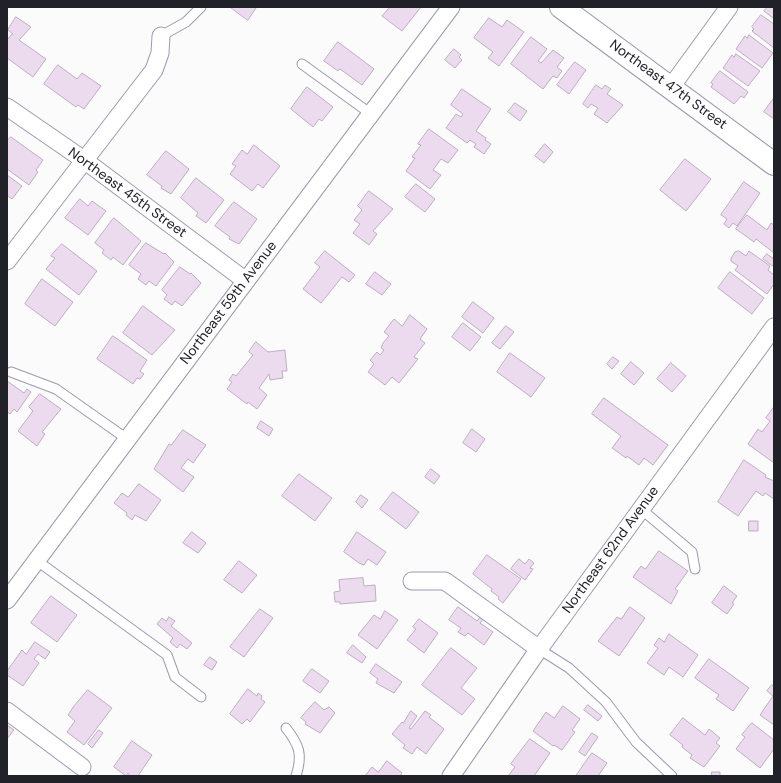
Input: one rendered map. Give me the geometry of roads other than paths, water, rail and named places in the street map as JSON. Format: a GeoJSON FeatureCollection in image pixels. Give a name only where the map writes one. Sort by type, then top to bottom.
{"type":"FeatureCollection","features":[{"type":"Feature","properties":{"kind":"street","name":"Northeast 59th Avenue"},"geometry":{"type":"LineString","coordinates":[[7,600],[451,7]]}},
{"type":"Feature","properties":{"kind":"street","name":"Northeast 47th Street"},"geometry":{"type":"LineString","coordinates":[[561,7],[774,164]]}},
{"type":"Feature","properties":{"kind":"street"},"geometry":{"type":"LineString","coordinates":[[671,87],[729,7]]}},
{"type":"Feature","properties":{"kind":"street"},"geometry":{"type":"LineString","coordinates":[[7,261],[154,70],[160,53],[161,36]]}},
{"type":"Feature","properties":{"kind":"street","name":"Northeast 45th Street"},"geometry":{"type":"LineString","coordinates":[[7,107],[84,160],[246,281]]}},
{"type":"Feature","properties":{"kind":"street","name":"Northeast 62nd Avenue"},"geometry":{"type":"LineString","coordinates":[[451,776],[538,649],[774,327]]}},
{"type":"Feature","properties":{"kind":"street"},"geometry":{"type":"LineString","coordinates":[[412,581],[445,581],[538,649]]}},
{"type":"Feature","properties":{"kind":"street"},"geometry":{"type":"LineString","coordinates":[[7,711],[82,767]]}},
{"type":"Feature","properties":{"kind":"lane"},"geometry":{"type":"LineString","coordinates":[[161,36],[186,22],[201,7]]}},
{"type":"Feature","properties":{"kind":"lane"},"geometry":{"type":"LineString","coordinates":[[302,64],[371,114]]}},
{"type":"Feature","properties":{"kind":"lane"},"geometry":{"type":"LineString","coordinates":[[12,372],[56,389],[128,439]]}},
{"type":"Feature","properties":{"kind":"lane"},"geometry":{"type":"LineString","coordinates":[[641,509],[692,552],[695,569]]}},
{"type":"Feature","properties":{"kind":"lane"},"geometry":{"type":"LineString","coordinates":[[36,560],[167,656],[175,677],[201,697]]}},
{"type":"Feature","properties":{"kind":"lane"},"geometry":{"type":"LineString","coordinates":[[538,649],[569,668],[606,702],[636,742],[672,776]]}},
{"type":"Feature","properties":{"kind":"lane"},"geometry":{"type":"LineString","coordinates":[[286,728],[298,745],[300,757],[296,776]]}}]}
